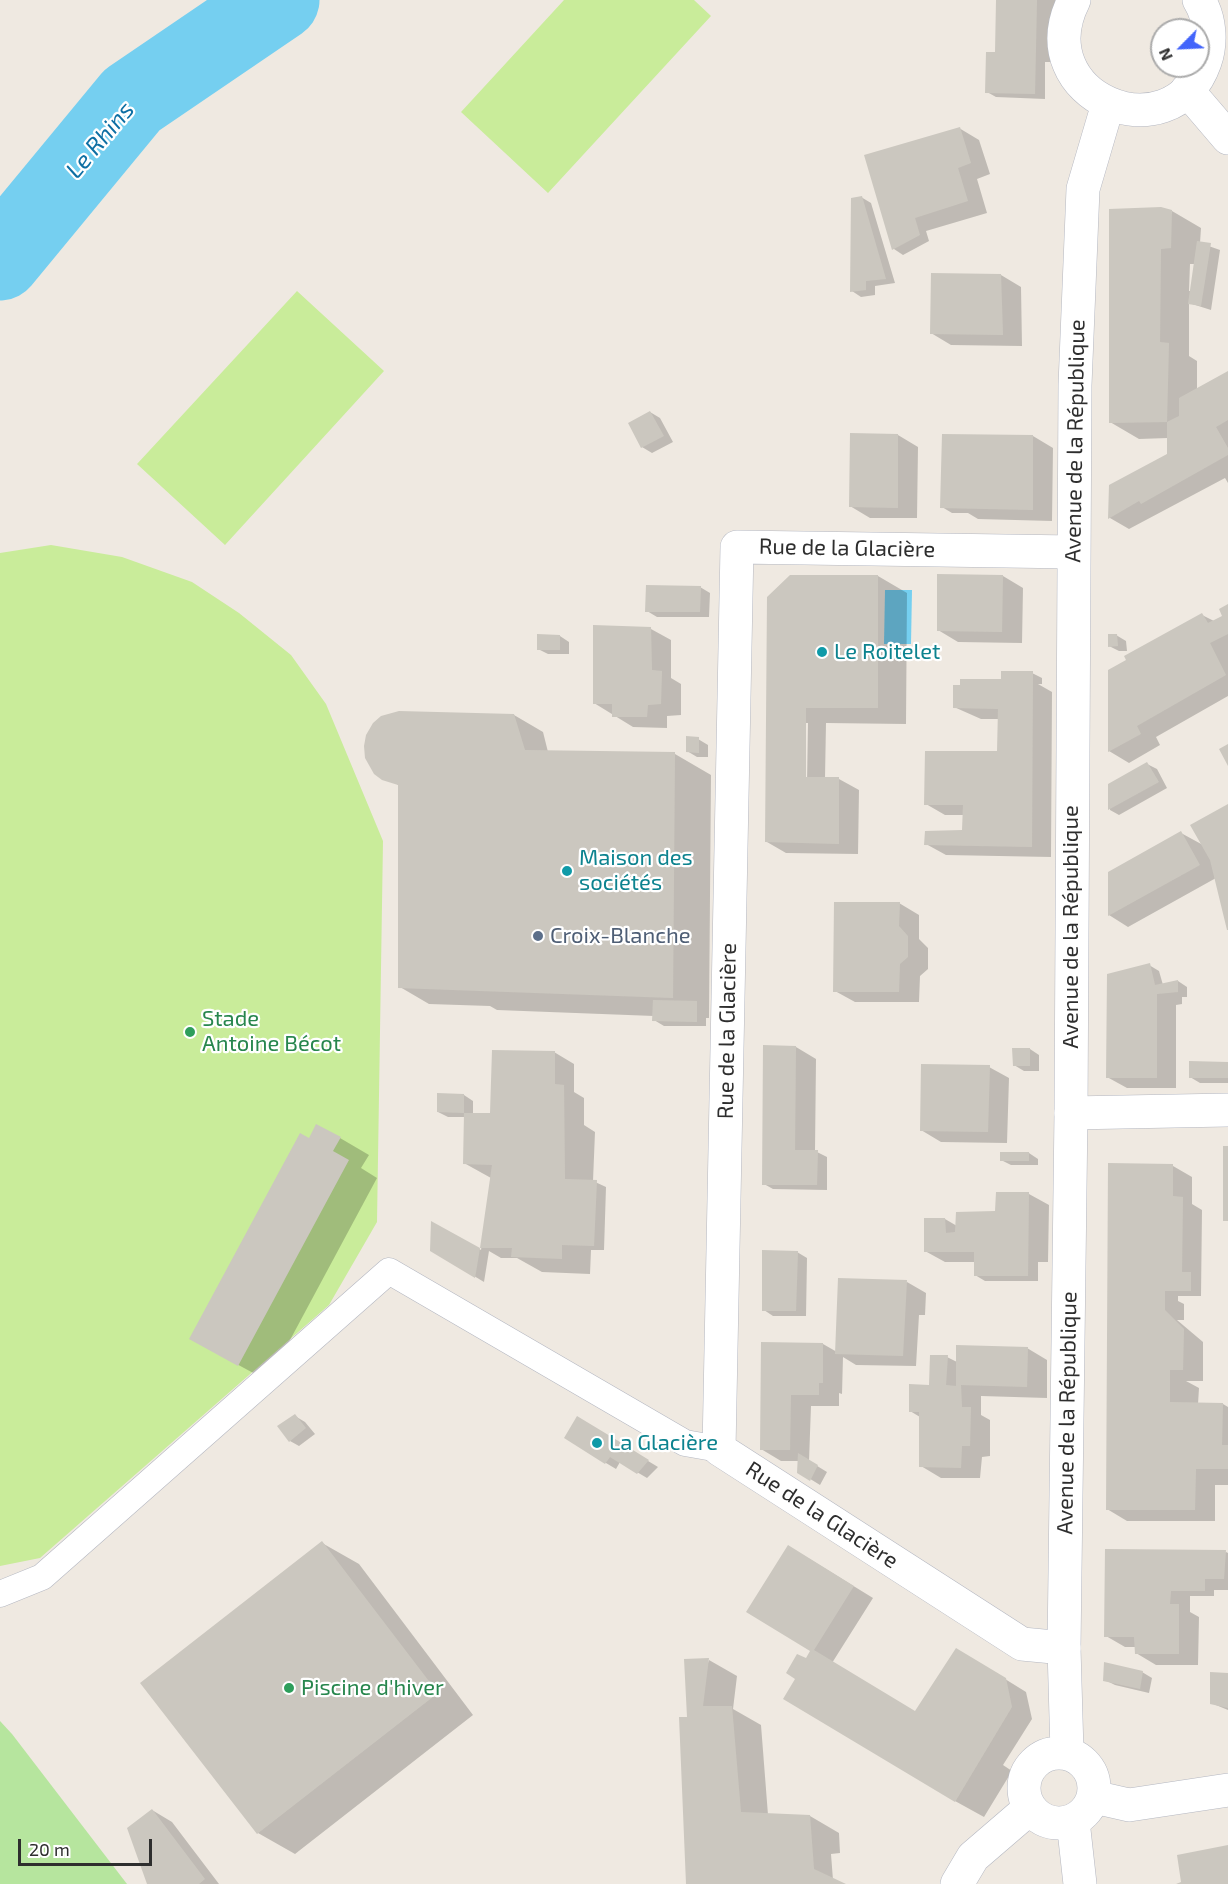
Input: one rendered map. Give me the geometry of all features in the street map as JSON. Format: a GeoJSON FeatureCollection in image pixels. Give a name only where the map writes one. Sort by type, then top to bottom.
{"type":"FeatureCollection","features":[{"type":"Feature","properties":{"kind":"main road"},"geometry":{"type":"LineString","coordinates":[[1074,0],[1067,14],[1063,35],[1066,57],[1075,76],[1089,93],[1108,105],[1128,110],[1150,110],[1170,103],[1188,90],[1201,73],[1208,52],[1209,30],[1204,9],[1199,0]]}},
{"type":"Feature","properties":{"kind":"main road"},"geometry":{"type":"LineString","coordinates":[[1188,90],[1228,138]]}},
{"type":"Feature","properties":{"kind":"main road","name":"Avenue de la République"},"geometry":{"type":"LineString","coordinates":[[1067,1752],[1064,1648],[1071,1113],[1072,552],[1075,385],[1083,189],[1108,105]]}},
{"type":"Feature","properties":{"kind":"main road","name":"Rue de la Glacière"},"geometry":{"type":"LineString","coordinates":[[1064,1648],[1022,1644],[719,1449],[737,547],[1072,552]]}},
{"type":"Feature","properties":{"kind":"main road"},"geometry":{"type":"LineString","coordinates":[[1071,1113],[1228,1110]]}},
{"type":"Feature","properties":{"kind":"main road"},"geometry":{"type":"LineString","coordinates":[[1080,1884],[1083,1809],[1093,1774],[1087,1764],[1067,1752],[1046,1755],[1030,1768],[1024,1788],[1030,1808],[1049,1822],[1083,1809],[1129,1805],[1228,1790]]}},
{"type":"Feature","properties":{"kind":"main road"},"geometry":{"type":"LineString","coordinates":[[957,1884],[973,1857],[1030,1808]]}},
{"type":"Feature","properties":{"kind":"lane"},"geometry":{"type":"LineString","coordinates":[[0,1594],[42,1577],[389,1271],[685,1443],[719,1449]]}},
{"type":"Feature","properties":{"kind":"green space"},"geometry":{"type":"Polygon","coordinates":[[[564,0],[694,0],[711,16],[548,193],[461,112],[564,0]]]}},
{"type":"Feature","properties":{"kind":"green space"},"geometry":{"type":"Polygon","coordinates":[[[297,291],[384,371],[225,545],[137,464],[297,291]]]}},
{"type":"Feature","properties":{"kind":"green space","name":"Stade Antoine Bécot"},"geometry":{"type":"Polygon","coordinates":[[[51,545],[122,557],[192,582],[239,613],[291,655],[326,704],[383,841],[377,1222],[329,1305],[40,1558],[0,1566],[0,553],[51,545]]]}},
{"type":"Feature","properties":{"kind":"green space"},"geometry":{"type":"Polygon","coordinates":[[[0,1721],[12,1734],[127,1884],[0,1884],[0,1721]]]}},
{"type":"Feature","properties":{"kind":"water"},"geometry":{"type":"Polygon","coordinates":[[[885,590],[912,590],[911,644],[884,644],[885,590]]]}},
{"type":"Feature","properties":{"kind":"building"},"geometry":{"type":"Polygon","coordinates":[[[996,0],[1037,0],[1035,94],[985,93],[986,52],[995,52],[996,0]]]}},
{"type":"Feature","properties":{"kind":"building"},"geometry":{"type":"Polygon","coordinates":[[[960,127],[971,163],[958,168],[968,201],[915,218],[920,235],[892,250],[864,155],[960,127]]]}},
{"type":"Feature","properties":{"kind":"building"},"geometry":{"type":"Polygon","coordinates":[[[862,196],[886,279],[866,281],[866,290],[850,292],[851,198],[862,196]]]}},
{"type":"Feature","properties":{"kind":"building"},"geometry":{"type":"Polygon","coordinates":[[[1161,207],[1172,210],[1171,248],[1161,249],[1160,342],[1169,343],[1167,422],[1109,423],[1109,209],[1161,207]]]}},
{"type":"Feature","properties":{"kind":"building"},"geometry":{"type":"Polygon","coordinates":[[[1197,241],[1211,243],[1201,306],[1188,304],[1197,241]]]}},
{"type":"Feature","properties":{"kind":"building"},"geometry":{"type":"Polygon","coordinates":[[[931,273],[1001,274],[1003,335],[930,334],[931,273]]]}},
{"type":"Feature","properties":{"kind":"building"},"geometry":{"type":"Polygon","coordinates":[[[1228,371],[1228,420],[1216,427],[1228,448],[1228,455],[1141,504],[1139,501],[1108,519],[1109,485],[1167,454],[1167,422],[1179,416],[1179,398],[1228,371]]]}},
{"type":"Feature","properties":{"kind":"building"},"geometry":{"type":"Polygon","coordinates":[[[650,411],[664,436],[641,448],[628,423],[650,411]]]}},
{"type":"Feature","properties":{"kind":"building"},"geometry":{"type":"Polygon","coordinates":[[[850,433],[898,434],[898,508],[849,507],[850,433]]]}},
{"type":"Feature","properties":{"kind":"building"},"geometry":{"type":"Polygon","coordinates":[[[942,434],[1033,435],[1033,510],[940,508],[942,434]]]}},
{"type":"Feature","properties":{"kind":"building"},"geometry":{"type":"Polygon","coordinates":[[[937,574],[1003,575],[1002,632],[937,631],[937,574]]]}},
{"type":"Feature","properties":{"kind":"building","name":"Le Roitelet"},"geometry":{"type":"Polygon","coordinates":[[[790,575],[878,575],[878,708],[806,708],[806,777],[839,777],[839,844],[765,842],[767,597],[790,575]]]}},
{"type":"Feature","properties":{"kind":"building"},"geometry":{"type":"Polygon","coordinates":[[[646,585],[701,586],[700,612],[645,612],[646,585]]]}},
{"type":"Feature","properties":{"kind":"building"},"geometry":{"type":"Polygon","coordinates":[[[1228,604],[1228,634],[1210,643],[1226,675],[1137,726],[1141,734],[1108,752],[1108,670],[1126,660],[1124,656],[1202,613],[1208,623],[1222,616],[1219,609],[1228,604]]]}},
{"type":"Feature","properties":{"kind":"building"},"geometry":{"type":"Polygon","coordinates":[[[593,625],[651,627],[652,670],[662,671],[661,704],[648,705],[647,717],[612,717],[612,704],[593,704],[593,625]]]}},
{"type":"Feature","properties":{"kind":"building"},"geometry":{"type":"Polygon","coordinates":[[[537,634],[560,635],[560,650],[537,650],[537,634]]]}},
{"type":"Feature","properties":{"kind":"building"},"geometry":{"type":"Polygon","coordinates":[[[1108,634],[1117,634],[1118,646],[1108,647],[1108,634]]]}},
{"type":"Feature","properties":{"kind":"building"},"geometry":{"type":"Polygon","coordinates":[[[1001,671],[1033,671],[1032,847],[924,845],[925,831],[962,830],[963,805],[924,805],[925,751],[997,751],[998,709],[953,708],[953,685],[960,685],[960,679],[1001,679],[1001,671]]]}},
{"type":"Feature","properties":{"kind":"building","name":"Maison des sociétés"},"geometry":{"type":"Polygon","coordinates":[[[399,711],[514,714],[525,750],[675,752],[673,998],[398,988],[398,785],[382,780],[374,774],[365,758],[364,746],[366,735],[373,723],[381,716],[399,711]]]}},
{"type":"Feature","properties":{"kind":"building"},"geometry":{"type":"Polygon","coordinates":[[[686,736],[699,737],[699,753],[686,752],[686,736]]]}},
{"type":"Feature","properties":{"kind":"building"},"geometry":{"type":"Polygon","coordinates":[[[1228,744],[1228,766],[1219,749],[1228,744]]]}},
{"type":"Feature","properties":{"kind":"building"},"geometry":{"type":"Polygon","coordinates":[[[1147,762],[1159,782],[1108,810],[1108,784],[1147,762]]]}},
{"type":"Feature","properties":{"kind":"building"},"geometry":{"type":"Polygon","coordinates":[[[1228,804],[1227,930],[1210,860],[1190,825],[1228,804]]]}},
{"type":"Feature","properties":{"kind":"building"},"geometry":{"type":"Polygon","coordinates":[[[1181,831],[1200,865],[1108,916],[1108,872],[1181,831]]]}},
{"type":"Feature","properties":{"kind":"building"},"geometry":{"type":"Polygon","coordinates":[[[834,902],[900,902],[899,926],[908,936],[908,957],[900,964],[899,992],[833,992],[834,902]]]}},
{"type":"Feature","properties":{"kind":"building"},"geometry":{"type":"Polygon","coordinates":[[[1150,963],[1155,985],[1178,980],[1178,992],[1157,994],[1157,1078],[1106,1078],[1107,974],[1150,963]]]}},
{"type":"Feature","properties":{"kind":"building"},"geometry":{"type":"Polygon","coordinates":[[[653,1000],[697,1001],[697,1022],[652,1021],[653,1000]]]}},
{"type":"Feature","properties":{"kind":"building"},"geometry":{"type":"Polygon","coordinates":[[[763,1045],[796,1046],[795,1150],[818,1150],[817,1185],[762,1185],[763,1045]]]}},
{"type":"Feature","properties":{"kind":"building"},"geometry":{"type":"Polygon","coordinates":[[[1012,1048],[1030,1048],[1030,1066],[1013,1066],[1012,1048]]]}},
{"type":"Feature","properties":{"kind":"building"},"geometry":{"type":"Polygon","coordinates":[[[492,1050],[555,1051],[555,1084],[564,1085],[565,1179],[597,1180],[594,1246],[562,1245],[562,1259],[511,1257],[512,1248],[480,1248],[492,1165],[463,1164],[464,1113],[490,1113],[492,1050]]]}},
{"type":"Feature","properties":{"kind":"building"},"geometry":{"type":"Polygon","coordinates":[[[1189,1061],[1228,1062],[1228,1078],[1189,1078],[1189,1061]]]}},
{"type":"Feature","properties":{"kind":"building"},"geometry":{"type":"Polygon","coordinates":[[[921,1064],[990,1065],[988,1132],[920,1131],[921,1064]]]}},
{"type":"Feature","properties":{"kind":"building"},"geometry":{"type":"Polygon","coordinates":[[[437,1093],[464,1094],[464,1113],[437,1112],[437,1093]]]}},
{"type":"Feature","properties":{"kind":"building"},"geometry":{"type":"Polygon","coordinates":[[[316,1124],[341,1137],[333,1151],[349,1160],[238,1366],[189,1339],[300,1133],[309,1138],[316,1124]]]}},
{"type":"Feature","properties":{"kind":"building"},"geometry":{"type":"Polygon","coordinates":[[[1223,1146],[1228,1146],[1228,1221],[1223,1221],[1223,1146]]]}},
{"type":"Feature","properties":{"kind":"building"},"geometry":{"type":"Polygon","coordinates":[[[1000,1152],[1029,1152],[1029,1161],[1000,1161],[1000,1152]]]}},
{"type":"Feature","properties":{"kind":"building"},"geometry":{"type":"Polygon","coordinates":[[[1108,1163],[1173,1164],[1173,1196],[1183,1197],[1182,1272],[1191,1272],[1191,1291],[1165,1291],[1165,1310],[1184,1329],[1183,1370],[1170,1370],[1170,1402],[1223,1403],[1222,1445],[1228,1445],[1228,1469],[1196,1469],[1195,1510],[1106,1510],[1108,1163]]]}},
{"type":"Feature","properties":{"kind":"building"},"geometry":{"type":"Polygon","coordinates":[[[996,1192],[1029,1192],[1028,1276],[974,1276],[974,1252],[924,1252],[924,1218],[945,1218],[946,1233],[955,1232],[956,1212],[995,1211],[996,1192]]]}},
{"type":"Feature","properties":{"kind":"building"},"geometry":{"type":"Polygon","coordinates":[[[431,1221],[480,1248],[475,1278],[430,1251],[431,1221]]]}},
{"type":"Feature","properties":{"kind":"building"},"geometry":{"type":"Polygon","coordinates":[[[762,1250],[798,1251],[796,1311],[762,1311],[762,1250]]]}},
{"type":"Feature","properties":{"kind":"building"},"geometry":{"type":"Polygon","coordinates":[[[838,1278],[907,1280],[903,1356],[835,1354],[838,1278]]]}},
{"type":"Feature","properties":{"kind":"building"},"geometry":{"type":"Polygon","coordinates":[[[761,1342],[823,1343],[823,1383],[819,1383],[819,1395],[791,1395],[790,1450],[760,1450],[761,1342]]]}},
{"type":"Feature","properties":{"kind":"building"},"geometry":{"type":"Polygon","coordinates":[[[956,1345],[1028,1347],[1027,1387],[961,1385],[962,1407],[971,1407],[970,1446],[962,1446],[961,1468],[919,1467],[919,1412],[909,1412],[909,1384],[929,1385],[930,1355],[948,1355],[946,1385],[956,1386],[956,1345]]]}},
{"type":"Feature","properties":{"kind":"building"},"geometry":{"type":"Polygon","coordinates":[[[295,1414],[306,1428],[289,1442],[277,1426],[295,1414]]]}},
{"type":"Feature","properties":{"kind":"building"},"geometry":{"type":"Polygon","coordinates":[[[577,1416],[649,1460],[637,1474],[610,1457],[605,1464],[564,1438],[577,1416]]]}},
{"type":"Feature","properties":{"kind":"building"},"geometry":{"type":"Polygon","coordinates":[[[798,1453],[818,1465],[810,1481],[797,1473],[798,1453]]]}},
{"type":"Feature","properties":{"kind":"building","name":"Piscine d'hiver"},"geometry":{"type":"Polygon","coordinates":[[[322,1541],[438,1693],[257,1834],[140,1683],[322,1541]]]}},
{"type":"Feature","properties":{"kind":"building"},"geometry":{"type":"Polygon","coordinates":[[[788,1545],[854,1586],[814,1650],[915,1711],[956,1648],[1006,1678],[1012,1707],[955,1802],[783,1699],[795,1679],[786,1673],[797,1654],[806,1658],[810,1651],[746,1612],[788,1545]]]}},
{"type":"Feature","properties":{"kind":"building"},"geometry":{"type":"Polygon","coordinates":[[[1105,1549],[1226,1550],[1224,1579],[1205,1579],[1205,1591],[1171,1591],[1170,1604],[1179,1604],[1179,1654],[1135,1654],[1134,1637],[1104,1637],[1105,1549]]]}},
{"type":"Feature","properties":{"kind":"building"},"geometry":{"type":"Polygon","coordinates":[[[709,1658],[703,1706],[732,1706],[741,1812],[810,1815],[814,1869],[846,1884],[686,1884],[679,1717],[687,1717],[684,1659],[709,1658]]]}},
{"type":"Feature","properties":{"kind":"building"},"geometry":{"type":"Polygon","coordinates":[[[1104,1662],[1143,1671],[1140,1689],[1103,1681],[1104,1662]]]}},
{"type":"Feature","properties":{"kind":"building"},"geometry":{"type":"Polygon","coordinates":[[[1210,1672],[1228,1673],[1228,1708],[1210,1704],[1210,1672]]]}},
{"type":"Feature","properties":{"kind":"building"},"geometry":{"type":"Polygon","coordinates":[[[152,1809],[205,1879],[199,1884],[147,1884],[127,1828],[152,1809]]]}},
{"type":"Feature","properties":{"kind":"building"},"geometry":{"type":"Polygon","coordinates":[[[1228,1845],[1228,1884],[1176,1884],[1181,1882],[1177,1855],[1228,1845]]]}},
{"type":"Feature","properties":{"kind":"waterway","name":"Le Rhins"},"geometry":{"type":"LineString","coordinates":[[0,260],[132,100],[279,0]]}},
{"type":"Feature","properties":{"kind":"place","name":"Le Roitelet"},"geometry":{"type":"Point","coordinates":[822,652]}},
{"type":"Feature","properties":{"kind":"place","name":"Maison des sociétés"},"geometry":{"type":"Point","coordinates":[567,871]}},
{"type":"Feature","properties":{"kind":"place","name":"Croix-Blanche"},"geometry":{"type":"Point","coordinates":[538,936]}},
{"type":"Feature","properties":{"kind":"place","name":"Stade Antoine Bécot"},"geometry":{"type":"Point","coordinates":[190,1032]}},
{"type":"Feature","properties":{"kind":"place","name":"La Glacière"},"geometry":{"type":"Point","coordinates":[597,1443]}},
{"type":"Feature","properties":{"kind":"place","name":"Piscine d'hiver"},"geometry":{"type":"Point","coordinates":[289,1688]}}]}
